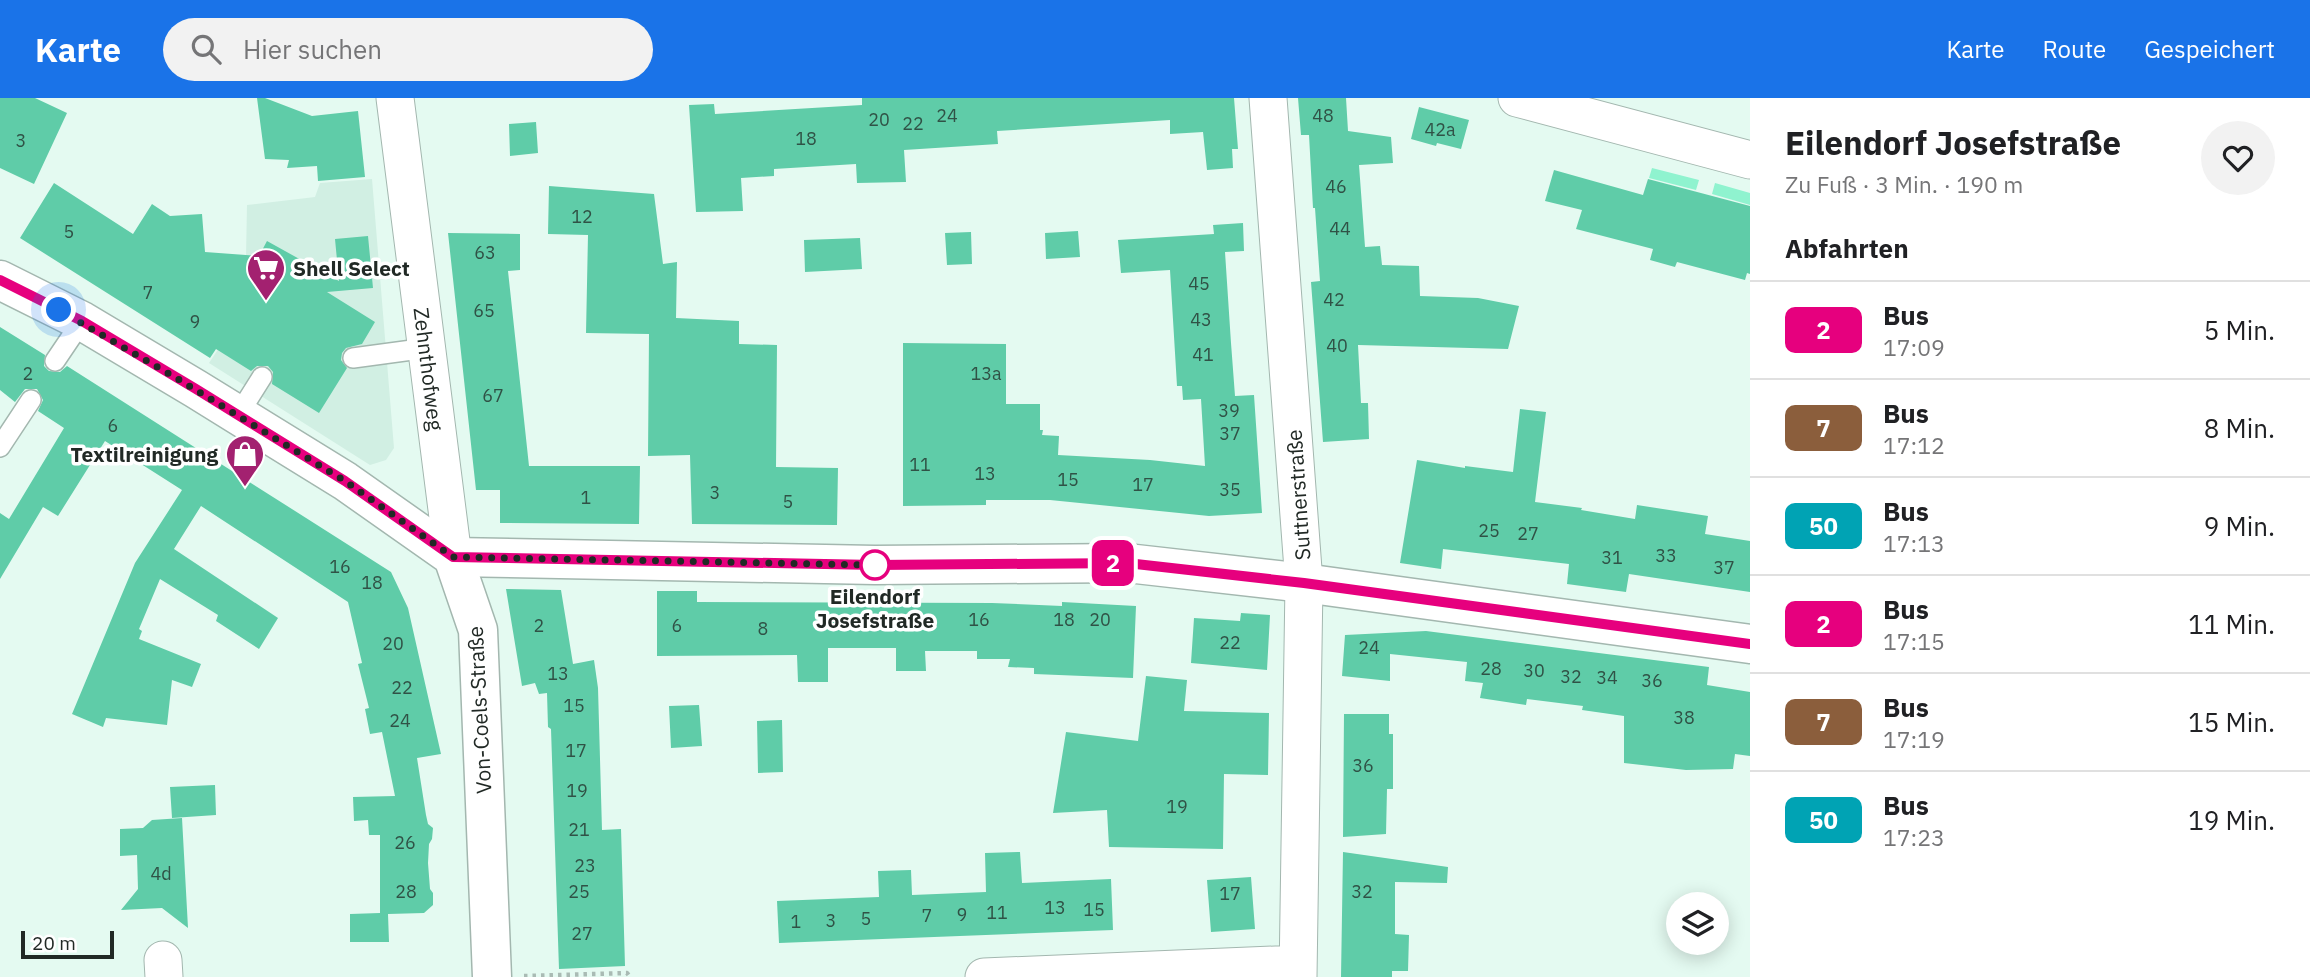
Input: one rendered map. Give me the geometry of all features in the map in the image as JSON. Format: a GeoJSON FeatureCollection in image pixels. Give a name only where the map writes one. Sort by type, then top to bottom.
{"type":"FeatureCollection","features":[{"type":"Feature","properties":{"kind":"street","name":"Zehnthofweg"},"geometry":{"type":"LineString","coordinates":[[395,98],[453,557]]}},
{"type":"Feature","properties":{"kind":"street","name":"Suttnerstraße"},"geometry":{"type":"LineString","coordinates":[[1268,98],[1304,583],[1298,971]]}},
{"type":"Feature","properties":{"kind":"street"},"geometry":{"type":"LineString","coordinates":[[1517,98],[1750,160]]}},
{"type":"Feature","properties":{"kind":"street"},"geometry":{"type":"LineString","coordinates":[[0,280],[82,321],[238,415],[345,481],[453,557],[875,565],[1127,563],[1304,583],[1750,644]]}},
{"type":"Feature","properties":{"kind":"street","name":"Von-Coels-Straße"},"geometry":{"type":"LineString","coordinates":[[453,557],[478,630],[492,977]]}},
{"type":"Feature","properties":{"kind":"street"},"geometry":{"type":"LineString","coordinates":[[984,977],[1298,971]]}},
{"type":"Feature","properties":{"kind":"lane"},"geometry":{"type":"LineString","coordinates":[[55,361],[82,321]]}},
{"type":"Feature","properties":{"kind":"lane"},"geometry":{"type":"LineString","coordinates":[[353,358],[427,348]]}},
{"type":"Feature","properties":{"kind":"lane"},"geometry":{"type":"LineString","coordinates":[[238,415],[262,377]]}},
{"type":"Feature","properties":{"kind":"lane"},"geometry":{"type":"LineString","coordinates":[[0,447],[31,400]]}},
{"type":"Feature","properties":{"kind":"path"},"geometry":{"type":"LineString","coordinates":[[512,977],[627,973],[630,977]]}},
{"type":"Feature","properties":{"kind":"shaded area"},"geometry":{"type":"Polygon","coordinates":[[[372,179],[394,448],[386,460],[370,465],[209,363],[245,309],[247,205],[315,197],[320,183],[372,179]]]}},
{"type":"Feature","properties":{"kind":"green space"},"geometry":{"type":"Polygon","coordinates":[[[1652,168],[1699,180],[1696,190],[1649,178],[1652,168]]]}},
{"type":"Feature","properties":{"kind":"green space"},"geometry":{"type":"Polygon","coordinates":[[[1715,183],[1750,193],[1750,205],[1712,194],[1715,183]]]}},
{"type":"Feature","properties":{"kind":"building"},"geometry":{"type":"Polygon","coordinates":[[[0,98],[35,98],[67,113],[34,184],[0,168],[0,98]]]}},
{"type":"Feature","properties":{"kind":"building"},"geometry":{"type":"Polygon","coordinates":[[[257,98],[265,98],[312,116],[358,111],[365,177],[318,181],[317,166],[287,168],[289,160],[265,159],[257,98]]]}},
{"type":"Feature","properties":{"kind":"building"},"geometry":{"type":"Polygon","coordinates":[[[862,98],[1234,98],[1238,149],[1232,149],[1233,168],[1207,170],[1203,132],[1170,134],[1170,120],[997,131],[998,144],[904,150],[906,182],[857,183],[856,164],[774,169],[774,176],[741,178],[743,211],[696,212],[689,105],[714,104],[715,114],[862,105],[862,98]]]}},
{"type":"Feature","properties":{"kind":"building"},"geometry":{"type":"Polygon","coordinates":[[[1298,98],[1346,98],[1348,131],[1391,137],[1393,163],[1359,165],[1365,247],[1380,246],[1382,265],[1419,266],[1420,296],[1478,298],[1519,306],[1508,349],[1358,345],[1361,403],[1368,403],[1369,439],[1323,442],[1311,282],[1320,281],[1315,208],[1309,135],[1301,135],[1298,98]]]}},
{"type":"Feature","properties":{"kind":"building"},"geometry":{"type":"Polygon","coordinates":[[[1419,107],[1469,120],[1461,149],[1411,139],[1419,107]]]}},
{"type":"Feature","properties":{"kind":"building"},"geometry":{"type":"Polygon","coordinates":[[[536,122],[538,153],[510,156],[509,124],[536,122]]]}},
{"type":"Feature","properties":{"kind":"building"},"geometry":{"type":"Polygon","coordinates":[[[1554,170],[1643,195],[1648,179],[1750,206],[1750,274],[1747,273],[1745,280],[1677,262],[1675,267],[1650,260],[1653,249],[1576,229],[1582,210],[1545,201],[1554,170]]]}},
{"type":"Feature","properties":{"kind":"building"},"geometry":{"type":"Polygon","coordinates":[[[54,183],[133,234],[152,204],[170,216],[202,214],[205,252],[259,256],[267,241],[339,281],[335,239],[368,236],[373,288],[327,292],[375,322],[362,344],[346,348],[342,353],[341,360],[347,368],[319,413],[272,384],[273,372],[268,366],[257,366],[251,371],[216,349],[210,358],[20,238],[54,183]]]}},
{"type":"Feature","properties":{"kind":"building"},"geometry":{"type":"Polygon","coordinates":[[[549,186],[654,194],[663,264],[677,262],[676,318],[739,321],[739,344],[777,345],[776,467],[838,468],[837,525],[692,524],[690,455],[648,456],[649,334],[586,333],[588,235],[548,234],[549,186]]]}},
{"type":"Feature","properties":{"kind":"building"},"geometry":{"type":"Polygon","coordinates":[[[1243,223],[1244,251],[1225,252],[1235,396],[1254,395],[1262,513],[1209,516],[1050,500],[986,500],[986,505],[903,506],[903,343],[1006,344],[1006,404],[1040,404],[1040,430],[1043,430],[1042,435],[1059,436],[1058,455],[1205,466],[1201,399],[1183,400],[1182,386],[1177,386],[1170,270],[1121,273],[1118,240],[1214,234],[1213,225],[1243,223]]]}},
{"type":"Feature","properties":{"kind":"building"},"geometry":{"type":"Polygon","coordinates":[[[1078,231],[1080,257],[1046,259],[1045,233],[1078,231]]]}},
{"type":"Feature","properties":{"kind":"building"},"geometry":{"type":"Polygon","coordinates":[[[971,232],[972,264],[947,265],[945,233],[971,232]]]}},
{"type":"Feature","properties":{"kind":"building"},"geometry":{"type":"Polygon","coordinates":[[[448,233],[520,234],[520,270],[508,271],[529,466],[640,466],[639,524],[500,523],[500,490],[476,490],[448,233]]]}},
{"type":"Feature","properties":{"kind":"building"},"geometry":{"type":"Polygon","coordinates":[[[860,238],[862,269],[805,272],[804,240],[860,238]]]}},
{"type":"Feature","properties":{"kind":"building"},"geometry":{"type":"Polygon","coordinates":[[[0,327],[45,355],[44,366],[49,371],[60,372],[67,366],[391,572],[408,608],[441,754],[417,758],[428,824],[433,828],[428,863],[433,905],[424,913],[388,914],[389,942],[350,942],[350,914],[380,913],[380,835],[369,835],[368,820],[354,821],[353,797],[395,796],[382,732],[370,734],[365,709],[369,708],[358,664],[362,663],[348,602],[201,506],[174,549],[278,618],[259,649],[216,621],[218,615],[160,579],[139,629],[142,631],[139,639],[201,664],[192,687],[172,680],[167,725],[106,718],[103,727],[72,714],[135,563],[182,490],[105,441],[58,516],[43,507],[0,579],[0,513],[9,519],[64,428],[38,411],[43,400],[37,389],[25,389],[15,402],[0,390],[0,327]]]}},
{"type":"Feature","properties":{"kind":"building"},"geometry":{"type":"Polygon","coordinates":[[[1520,409],[1546,412],[1535,502],[1635,519],[1637,505],[1708,516],[1705,534],[1750,541],[1750,592],[1629,574],[1626,592],[1567,584],[1569,564],[1443,549],[1441,569],[1400,563],[1417,460],[1513,472],[1520,409]]]}},
{"type":"Feature","properties":{"kind":"building"},"geometry":{"type":"Polygon","coordinates":[[[506,589],[561,590],[573,664],[594,660],[598,688],[602,830],[621,829],[625,966],[559,969],[551,729],[548,727],[547,693],[539,694],[535,683],[522,686],[506,589]]]}},
{"type":"Feature","properties":{"kind":"building"},"geometry":{"type":"Polygon","coordinates":[[[657,591],[697,591],[697,602],[992,603],[1062,606],[1062,602],[1136,606],[1133,678],[1034,674],[1034,668],[1008,667],[1010,659],[977,659],[977,651],[925,651],[926,671],[896,671],[896,648],[828,648],[828,682],[798,682],[797,655],[657,656],[657,591]]]}},
{"type":"Feature","properties":{"kind":"building"},"geometry":{"type":"Polygon","coordinates":[[[1241,613],[1270,615],[1267,670],[1191,663],[1194,618],[1240,621],[1241,613]]]}},
{"type":"Feature","properties":{"kind":"building"},"geometry":{"type":"Polygon","coordinates":[[[1426,631],[1709,667],[1707,685],[1750,692],[1750,756],[1735,754],[1733,769],[1686,770],[1624,763],[1624,716],[1582,710],[1583,706],[1527,699],[1526,705],[1480,698],[1483,683],[1465,681],[1467,662],[1390,654],[1390,681],[1342,676],[1345,635],[1426,631]]]}},
{"type":"Feature","properties":{"kind":"building"},"geometry":{"type":"Polygon","coordinates":[[[1146,676],[1187,680],[1184,711],[1269,713],[1268,775],[1224,774],[1223,849],[1109,847],[1107,810],[1053,813],[1066,732],[1138,741],[1146,676]]]}},
{"type":"Feature","properties":{"kind":"building"},"geometry":{"type":"Polygon","coordinates":[[[699,705],[702,746],[671,748],[669,706],[699,705]]]}},
{"type":"Feature","properties":{"kind":"building"},"geometry":{"type":"Polygon","coordinates":[[[1344,714],[1389,714],[1389,734],[1393,734],[1393,789],[1387,789],[1386,834],[1343,837],[1344,714]]]}},
{"type":"Feature","properties":{"kind":"building"},"geometry":{"type":"Polygon","coordinates":[[[782,720],[783,772],[758,773],[757,721],[782,720]]]}},
{"type":"Feature","properties":{"kind":"building"},"geometry":{"type":"Polygon","coordinates":[[[215,785],[216,815],[172,818],[170,787],[215,785]]]}},
{"type":"Feature","properties":{"kind":"building"},"geometry":{"type":"Polygon","coordinates":[[[182,818],[188,928],[162,908],[121,910],[138,889],[137,855],[120,856],[120,829],[143,828],[152,820],[182,818]]]}},
{"type":"Feature","properties":{"kind":"building"},"geometry":{"type":"Polygon","coordinates":[[[1020,852],[1022,883],[1111,879],[1113,930],[779,943],[777,901],[879,897],[878,871],[911,870],[912,895],[986,892],[985,853],[1020,852]]]}},
{"type":"Feature","properties":{"kind":"building"},"geometry":{"type":"Polygon","coordinates":[[[1343,852],[1448,867],[1447,883],[1395,882],[1395,934],[1409,935],[1408,971],[1392,971],[1392,977],[1341,977],[1343,852]]]}},
{"type":"Feature","properties":{"kind":"building"},"geometry":{"type":"Polygon","coordinates":[[[1251,877],[1255,929],[1211,932],[1207,880],[1251,877]]]}},
{"type":"Feature","properties":{"kind":"bus line","name":"2"},"geometry":{"type":"LineString","coordinates":[[0,280],[82,321],[196,389],[345,481],[453,557],[875,565],[1127,563],[1304,583],[1750,644]]}},
{"type":"Feature","properties":{"kind":"place","name":"Shell Select"},"geometry":{"type":"Point","coordinates":[266,302]}},
{"type":"Feature","properties":{"kind":"place","name":"Textilreinigung"},"geometry":{"type":"Point","coordinates":[245,488]}},
{"type":"Feature","properties":{"kind":"place","name":"Eilendorf Josefstraße"},"geometry":{"type":"Point","coordinates":[875,565]}},
{"type":"Feature","properties":{"kind":"route"},"geometry":{"type":"LineString","coordinates":[[59,310],[82,321],[345,481],[453,557],[875,565]]}}]}
